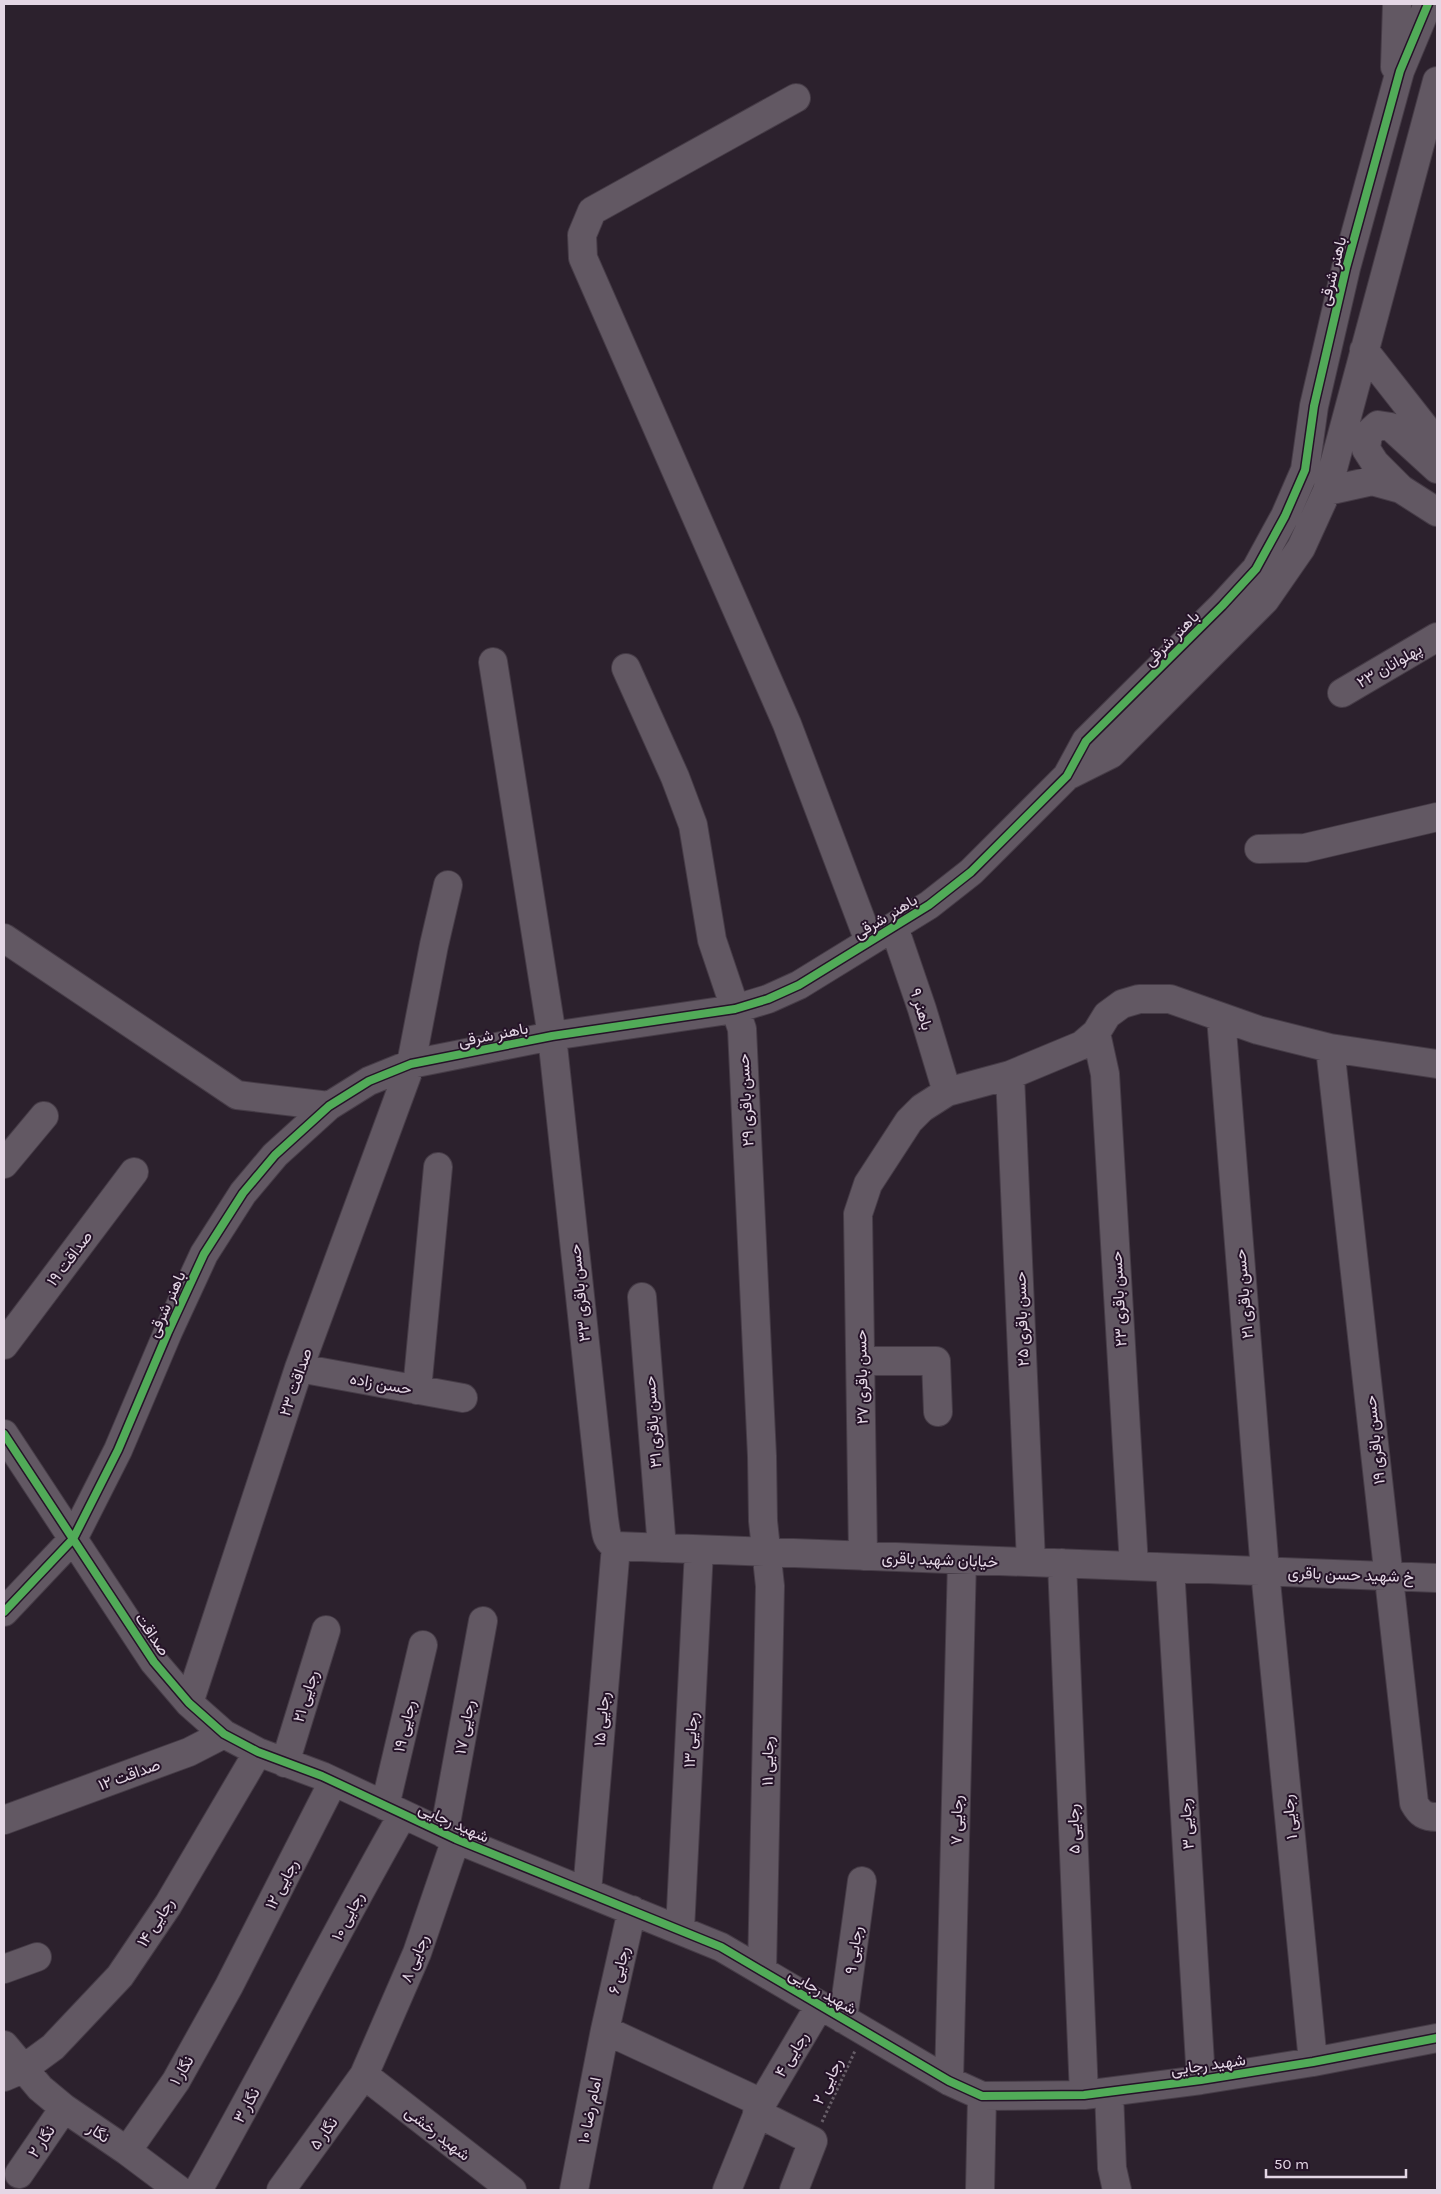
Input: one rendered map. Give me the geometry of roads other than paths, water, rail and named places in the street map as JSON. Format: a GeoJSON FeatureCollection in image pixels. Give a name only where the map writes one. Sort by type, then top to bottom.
{"type":"FeatureCollection","features":[{"type":"Feature","properties":{"kind":"street"},"geometry":{"type":"LineString","coordinates":[[1394,90],[1397,4]]}},
{"type":"Feature","properties":{"kind":"street","name":"باهنر شرقی"},"geometry":{"type":"LineString","coordinates":[[4,1612],[73,1539],[118,1450],[168,1332],[204,1254],[243,1193],[275,1155],[329,1106],[369,1081],[412,1064],[552,1036],[735,1008],[768,998],[800,985],[929,905],[971,872],[1067,776],[1086,741],[1222,606],[1256,569],[1285,516],[1305,470],[1314,406],[1346,268],[1394,90],[1428,4]]}},
{"type":"Feature","properties":{"kind":"street","name":"باهنر شرقی"},"geometry":{"type":"LineString","coordinates":[[1067,776],[1111,754],[1265,600],[1301,548],[1327,492],[1437,81]]}},
{"type":"Feature","properties":{"kind":"street"},"geometry":{"type":"LineString","coordinates":[[796,98],[592,211],[582,235],[582,258],[787,724],[869,941]]}},
{"type":"Feature","properties":{"kind":"street"},"geometry":{"type":"LineString","coordinates":[[1364,350],[1437,443]]}},
{"type":"Feature","properties":{"kind":"street"},"geometry":{"type":"LineString","coordinates":[[1437,469],[1391,427],[1378,425],[1368,434],[1366,450],[1375,463],[1401,489],[1437,512]]}},
{"type":"Feature","properties":{"kind":"street"},"geometry":{"type":"LineString","coordinates":[[1327,492],[1372,480],[1401,489]]}},
{"type":"Feature","properties":{"kind":"street","name":"پهلوانان ۲۳"},"geometry":{"type":"LineString","coordinates":[[1342,693],[1437,637]]}},
{"type":"Feature","properties":{"kind":"street","name":"حسن باقری ۳۳"},"geometry":{"type":"LineString","coordinates":[[493,662],[552,1036],[604,1519],[609,1541],[616,1546]]}},
{"type":"Feature","properties":{"kind":"street","name":"حسن باقری ۲۹"},"geometry":{"type":"LineString","coordinates":[[626,668],[675,777],[693,825],[712,940],[742,1029],[762,1456],[763,1520],[767,1552]]}},
{"type":"Feature","properties":{"kind":"street"},"geometry":{"type":"LineString","coordinates":[[1259,849],[1305,848],[1437,817]]}},
{"type":"Feature","properties":{"kind":"street","name":"صداقت ۲۳"},"geometry":{"type":"LineString","coordinates":[[189,1703],[298,1368],[412,1064],[434,945],[448,885]]}},
{"type":"Feature","properties":{"kind":"street","name":"باهنر ۹"},"geometry":{"type":"LineString","coordinates":[[894,927],[947,1092]]}},
{"type":"Feature","properties":{"kind":"street"},"geometry":{"type":"LineString","coordinates":[[4,938],[237,1095],[329,1106]]}},
{"type":"Feature","properties":{"kind":"street","name":"حسن باقری ۲۷"},"geometry":{"type":"LineString","coordinates":[[863,1556],[858,1214],[868,1184],[909,1121],[922,1108],[947,1092],[1010,1075],[1082,1045],[1096,1033],[1107,1015],[1122,1004],[1139,999],[1170,999],[1258,1030],[1330,1048],[1437,1064]]}},
{"type":"Feature","properties":{"kind":"street","name":"حسن باقری ۲۱"},"geometry":{"type":"LineString","coordinates":[[1221,1016],[1265,1571]]}},
{"type":"Feature","properties":{"kind":"street","name":"حسن باقری ۲۳"},"geometry":{"type":"LineString","coordinates":[[1096,1033],[1105,1074],[1134,1566]]}},
{"type":"Feature","properties":{"kind":"street","name":"حسن باقری ۱۹"},"geometry":{"type":"LineString","coordinates":[[1330,1048],[1414,1804],[1419,1813],[1428,1817],[1437,1817]]}},
{"type":"Feature","properties":{"kind":"street","name":"حسن باقری ۲۵"},"geometry":{"type":"LineString","coordinates":[[1010,1075],[1031,1562]]}},
{"type":"Feature","properties":{"kind":"street"},"geometry":{"type":"LineString","coordinates":[[4,1164],[44,1116]]}},
{"type":"Feature","properties":{"kind":"street"},"geometry":{"type":"LineString","coordinates":[[417,1390],[438,1167]]}},
{"type":"Feature","properties":{"kind":"street","name":"صداقت ۱۹"},"geometry":{"type":"LineString","coordinates":[[4,1345],[134,1172]]}},
{"type":"Feature","properties":{"kind":"street","name":"حسن باقری ۳۱"},"geometry":{"type":"LineString","coordinates":[[642,1296],[662,1548]]}},
{"type":"Feature","properties":{"kind":"street"},"geometry":{"type":"LineString","coordinates":[[860,1361],[936,1361],[938,1412]]}},
{"type":"Feature","properties":{"kind":"street","name":"حسن زاده"},"geometry":{"type":"LineString","coordinates":[[298,1368],[463,1398]]}},
{"type":"Feature","properties":{"kind":"street","name":"صداقت"},"geometry":{"type":"LineString","coordinates":[[5,1438],[154,1662],[189,1703],[224,1734]]}},
{"type":"Feature","properties":{"kind":"street","name":"خیابان شهید باقری"},"geometry":{"type":"LineString","coordinates":[[616,1546],[1265,1571]]}},
{"type":"Feature","properties":{"kind":"street","name":"رجایی ۱۵"},"geometry":{"type":"LineString","coordinates":[[587,1892],[616,1546]]}},
{"type":"Feature","properties":{"kind":"street","name":"رجایی ۱۳"},"geometry":{"type":"LineString","coordinates":[[680,1930],[699,1550]]}},
{"type":"Feature","properties":{"kind":"street","name":"رجایی ۱۱"},"geometry":{"type":"LineString","coordinates":[[762,1971],[770,1586],[767,1552]]}},
{"type":"Feature","properties":{"kind":"street","name":"رجایی ۷"},"geometry":{"type":"LineString","coordinates":[[949,2081],[962,1560]]}},
{"type":"Feature","properties":{"kind":"street","name":"رجایی ۵"},"geometry":{"type":"LineString","coordinates":[[1062,1564],[1097,2093],[1117,2190]]}},
{"type":"Feature","properties":{"kind":"street","name":"رجایی ۳"},"geometry":{"type":"LineString","coordinates":[[1170,1568],[1202,2080]]}},
{"type":"Feature","properties":{"kind":"street","name":"خ شهید حسن باقری"},"geometry":{"type":"LineString","coordinates":[[1265,1571],[1437,1578]]}},
{"type":"Feature","properties":{"kind":"street","name":"رجایی ۱"},"geometry":{"type":"LineString","coordinates":[[1265,1571],[1313,2062]]}},
{"type":"Feature","properties":{"kind":"street","name":"رجایی ۱۷"},"geometry":{"type":"LineString","coordinates":[[450,1836],[484,1621]]}},
{"type":"Feature","properties":{"kind":"street","name":"رجایی ۲۱"},"geometry":{"type":"LineString","coordinates":[[285,1762],[326,1630]]}},
{"type":"Feature","properties":{"kind":"street","name":"رجایی ۱۹"},"geometry":{"type":"LineString","coordinates":[[394,1810],[423,1645]]}},
{"type":"Feature","properties":{"kind":"street","name":"شهید رجایی"},"geometry":{"type":"LineString","coordinates":[[224,1734],[258,1752],[333,1782],[450,1836],[721,1948],[949,2081],[982,2096],[1097,2093],[1202,2080],[1313,2062],[1437,2038]]}},
{"type":"Feature","properties":{"kind":"street","name":"صداقت ۱۲"},"geometry":{"type":"LineString","coordinates":[[4,1820],[189,1752],[224,1734]]}},
{"type":"Feature","properties":{"kind":"street","name":"رجایی ۱۴"},"geometry":{"type":"LineString","coordinates":[[14,2073],[53,2047],[120,1976],[168,1905],[258,1752]]}},
{"type":"Feature","properties":{"kind":"street","name":"رجایی ۱۲"},"geometry":{"type":"LineString","coordinates":[[229,1986],[333,1782]]}},
{"type":"Feature","properties":{"kind":"street","name":"رجایی ۱۰"},"geometry":{"type":"LineString","coordinates":[[293,2019],[365,1880],[394,1810]]}},
{"type":"Feature","properties":{"kind":"street","name":"رجایی ۸"},"geometry":{"type":"LineString","coordinates":[[364,2075],[417,1953],[450,1836]]}},
{"type":"Feature","properties":{"kind":"street","name":"رجایی ۹"},"geometry":{"type":"LineString","coordinates":[[854,2025],[862,1881]]}},
{"type":"Feature","properties":{"kind":"street","name":"رجایی ۶"},"geometry":{"type":"LineString","coordinates":[[605,2030],[632,1910]]}},
{"type":"Feature","properties":{"kind":"street"},"geometry":{"type":"LineString","coordinates":[[4,1969],[37,1957]]}},
{"type":"Feature","properties":{"kind":"street","name":"نگار ۱"},"geometry":{"type":"LineString","coordinates":[[127,2151],[176,2081],[229,1986]]}},
{"type":"Feature","properties":{"kind":"street","name":"رجایی ۴"},"geometry":{"type":"LineString","coordinates":[[727,2190],[760,2108],[820,2005]]}},
{"type":"Feature","properties":{"kind":"street","name":"نگار ۳"},"geometry":{"type":"LineString","coordinates":[[198,2190],[293,2019]]}},
{"type":"Feature","properties":{"kind":"street"},"geometry":{"type":"LineString","coordinates":[[605,2030],[760,2108],[813,2141],[794,2190]]}},
{"type":"Feature","properties":{"kind":"street","name":"امام رضا ۱۰"},"geometry":{"type":"LineString","coordinates":[[574,2190],[605,2030]]}},
{"type":"Feature","properties":{"kind":"street","name":"نگار"},"geometry":{"type":"LineString","coordinates":[[4,2045],[14,2073],[40,2088],[64,2108],[127,2151],[179,2190]]}},
{"type":"Feature","properties":{"kind":"street","name":"نگار ۵"},"geometry":{"type":"LineString","coordinates":[[281,2190],[364,2075]]}},
{"type":"Feature","properties":{"kind":"street","name":"شهید رخشی"},"geometry":{"type":"LineString","coordinates":[[364,2075],[512,2190]]}},
{"type":"Feature","properties":{"kind":"street"},"geometry":{"type":"LineString","coordinates":[[980,2190],[982,2096]]}},
{"type":"Feature","properties":{"kind":"street","name":"نگار ۲"},"geometry":{"type":"LineString","coordinates":[[19,2174],[64,2108]]}}]}
